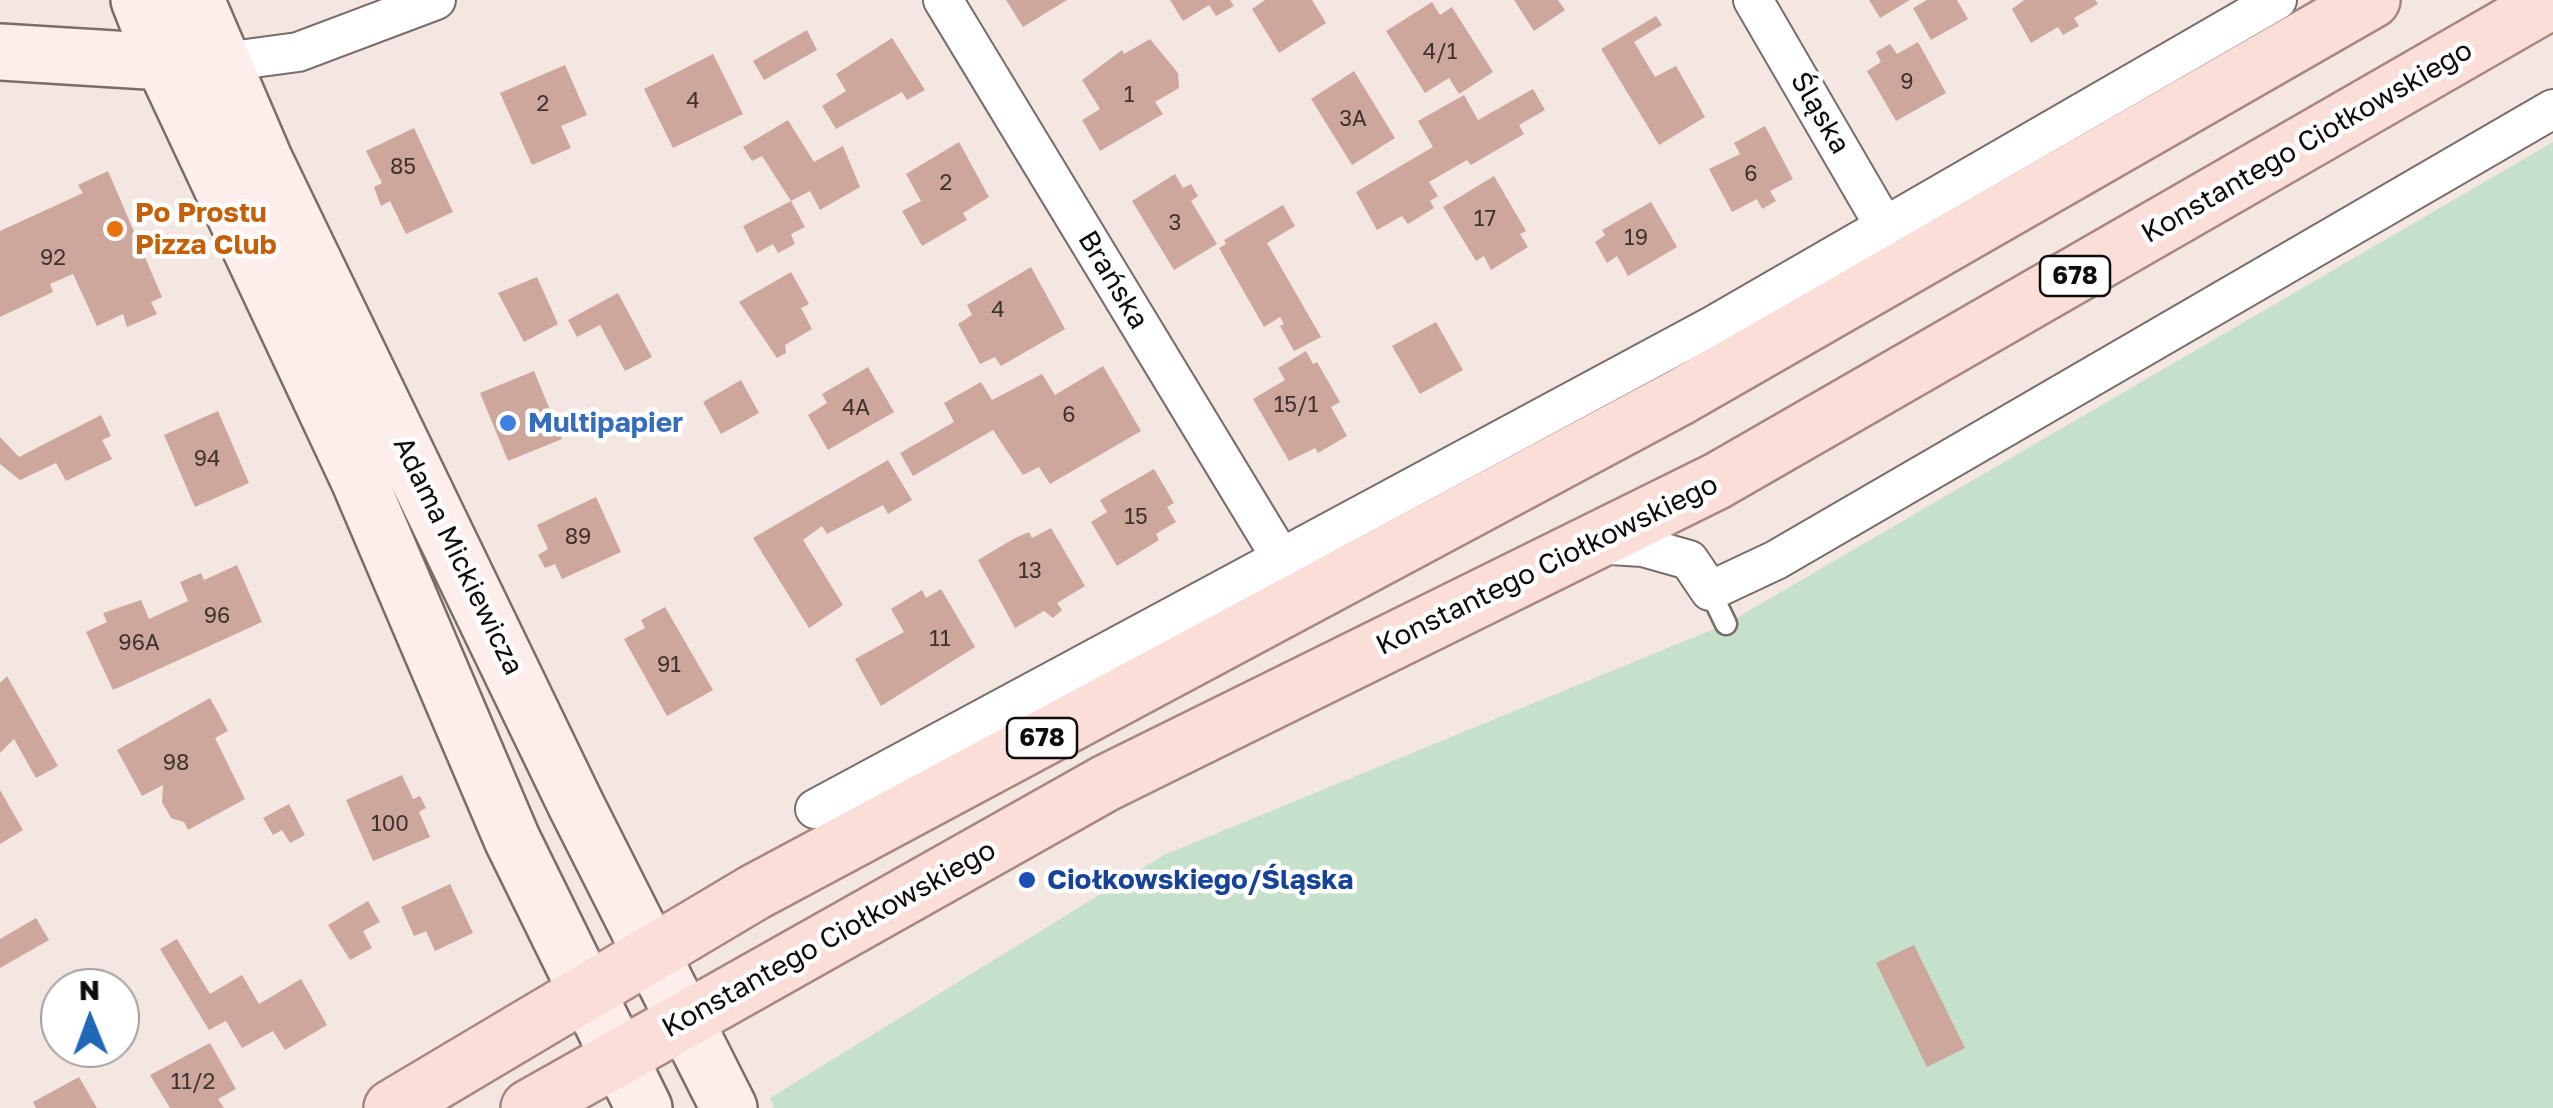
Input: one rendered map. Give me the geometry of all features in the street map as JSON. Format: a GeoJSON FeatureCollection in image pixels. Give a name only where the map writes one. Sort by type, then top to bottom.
{"type":"FeatureCollection","features":[{"type":"Feature","properties":{"kind":"main road","name":"678"},"geometry":{"type":"LineString","coordinates":[[424,1102],[583,991],[649,952],[816,834],[890,794],[1438,530],[1698,387],[2372,0]]}},
{"type":"Feature","properties":{"kind":"main road","name":"Konstantego Ciołkowskiego"},"geometry":{"type":"LineString","coordinates":[[529,1108],[1106,783],[1733,472],[2553,0]]}},
{"type":"Feature","properties":{"kind":"main road"},"geometry":{"type":"LineString","coordinates":[[1438,530],[1424,552],[1426,586],[1436,598],[1466,606]]}},
{"type":"Feature","properties":{"kind":"main road"},"geometry":{"type":"LineString","coordinates":[[816,834],[810,890],[817,906],[841,922],[866,921]]}},
{"type":"Feature","properties":{"kind":"street","name":"Adama Mickiewicza"},"geometry":{"type":"LineString","coordinates":[[139,0],[165,66],[295,281],[576,806],[728,1108]]}},
{"type":"Feature","properties":{"kind":"street","name":"Adama Mickiewicza"},"geometry":{"type":"LineString","coordinates":[[196,0],[265,161],[295,281],[359,480],[512,838],[583,991],[644,1108]]}},
{"type":"Feature","properties":{"kind":"street"},"geometry":{"type":"LineString","coordinates":[[0,52],[165,66],[224,62],[298,52],[436,0]]}},
{"type":"Feature","properties":{"kind":"street","name":"Brańska"},"geometry":{"type":"LineString","coordinates":[[943,0],[1283,561]]}},
{"type":"Feature","properties":{"kind":"street","name":"Śląska"},"geometry":{"type":"LineString","coordinates":[[1754,0],[1885,227]]}},
{"type":"Feature","properties":{"kind":"street"},"geometry":{"type":"LineString","coordinates":[[890,794],[1283,561],[1885,227],[2277,0]]}},
{"type":"Feature","properties":{"kind":"street"},"geometry":{"type":"LineString","coordinates":[[1592,544],[1643,547],[1689,560],[1718,607],[1776,560],[2553,108]]}},
{"type":"Feature","properties":{"kind":"street"},"geometry":{"type":"LineString","coordinates":[[512,838],[537,848],[562,840],[578,818],[576,806]]}},
{"type":"Feature","properties":{"kind":"green space"},"geometry":{"type":"Polygon","coordinates":[[[2553,142],[2553,1108],[774,1108],[770,1098],[1164,855],[1726,624],[2553,142]]]}},
{"type":"Feature","properties":{"kind":"building"},"geometry":{"type":"Polygon","coordinates":[[[1006,0],[1067,0],[1023,27],[1006,0]]]}},
{"type":"Feature","properties":{"kind":"building"},"geometry":{"type":"Polygon","coordinates":[[[1170,0],[1230,0],[1234,6],[1216,16],[1209,5],[1183,21],[1170,0]]]}},
{"type":"Feature","properties":{"kind":"building"},"geometry":{"type":"Polygon","coordinates":[[[1265,0],[1312,0],[1326,23],[1279,53],[1252,9],[1265,0]]]}},
{"type":"Feature","properties":{"kind":"building"},"geometry":{"type":"Polygon","coordinates":[[[1514,0],[1558,0],[1565,10],[1534,31],[1514,0]]]}},
{"type":"Feature","properties":{"kind":"building"},"geometry":{"type":"Polygon","coordinates":[[[1869,0],[1910,0],[1880,18],[1869,0]]]}},
{"type":"Feature","properties":{"kind":"building"},"geometry":{"type":"Polygon","coordinates":[[[1927,0],[1957,0],[1968,19],[1931,40],[1913,8],[1927,0]]]}},
{"type":"Feature","properties":{"kind":"building"},"geometry":{"type":"Polygon","coordinates":[[[2024,0],[2095,0],[2098,4],[2074,18],[2079,26],[2063,35],[2058,27],[2031,43],[2012,9],[2024,0]]]}},
{"type":"Feature","properties":{"kind":"building"},"geometry":{"type":"Polygon","coordinates":[[[1432,2],[1440,15],[1452,7],[1493,72],[1459,94],[1449,78],[1425,93],[1386,31],[1432,2]]]}},
{"type":"Feature","properties":{"kind":"building"},"geometry":{"type":"Polygon","coordinates":[[[1656,16],[1662,25],[1634,42],[1655,77],[1676,66],[1705,117],[1659,145],[1601,49],[1656,16]]]}},
{"type":"Feature","properties":{"kind":"building"},"geometry":{"type":"Polygon","coordinates":[[[807,30],[817,50],[764,80],[753,61],[807,30]]]}},
{"type":"Feature","properties":{"kind":"building"},"geometry":{"type":"Polygon","coordinates":[[[892,38],[925,90],[907,100],[902,92],[836,129],[822,106],[846,91],[836,74],[892,38]]]}},
{"type":"Feature","properties":{"kind":"building"},"geometry":{"type":"Polygon","coordinates":[[[1150,39],[1178,73],[1179,88],[1155,102],[1163,114],[1100,151],[1082,120],[1100,109],[1082,80],[1122,50],[1124,54],[1150,39]]]}},
{"type":"Feature","properties":{"kind":"building"},"geometry":{"type":"Polygon","coordinates":[[[1918,42],[1946,93],[1896,121],[1867,71],[1881,62],[1876,52],[1890,44],[1897,54],[1918,42]]]}},
{"type":"Feature","properties":{"kind":"building"},"geometry":{"type":"Polygon","coordinates":[[[713,54],[743,114],[673,148],[644,89],[713,54]]]}},
{"type":"Feature","properties":{"kind":"building"},"geometry":{"type":"Polygon","coordinates":[[[565,65],[587,115],[561,126],[571,148],[532,165],[500,93],[565,65]]]}},
{"type":"Feature","properties":{"kind":"building"},"geometry":{"type":"Polygon","coordinates":[[[1354,71],[1395,138],[1352,165],[1311,99],[1354,71]]]}},
{"type":"Feature","properties":{"kind":"building"},"geometry":{"type":"Polygon","coordinates":[[[1533,89],[1545,110],[1519,125],[1524,134],[1471,165],[1467,160],[1429,182],[1438,196],[1430,201],[1434,208],[1408,224],[1402,216],[1377,230],[1356,192],[1433,147],[1418,121],[1464,95],[1478,120],[1533,89]]]}},
{"type":"Feature","properties":{"kind":"building"},"geometry":{"type":"Polygon","coordinates":[[[788,120],[814,162],[843,146],[860,187],[820,210],[810,191],[791,201],[762,156],[752,161],[743,147],[788,120]]]}},
{"type":"Feature","properties":{"kind":"building"},"geometry":{"type":"Polygon","coordinates":[[[1765,126],[1793,179],[1770,191],[1776,201],[1762,209],[1757,199],[1732,212],[1709,169],[1740,154],[1734,143],[1765,126]]]}},
{"type":"Feature","properties":{"kind":"building"},"geometry":{"type":"Polygon","coordinates":[[[414,128],[453,212],[406,234],[390,201],[381,206],[374,187],[382,183],[366,151],[414,128]]]}},
{"type":"Feature","properties":{"kind":"building"},"geometry":{"type":"Polygon","coordinates":[[[959,142],[989,197],[963,213],[967,220],[922,246],[902,211],[921,201],[906,174],[959,142]]]}},
{"type":"Feature","properties":{"kind":"building"},"geometry":{"type":"Polygon","coordinates":[[[108,171],[162,297],[151,302],[157,314],[127,327],[123,314],[97,326],[73,274],[50,284],[53,292],[0,317],[0,231],[83,193],[78,185],[108,171]]]}},
{"type":"Feature","properties":{"kind":"building"},"geometry":{"type":"Polygon","coordinates":[[[1175,174],[1183,188],[1191,184],[1198,196],[1191,201],[1217,244],[1174,270],[1132,201],[1175,174]]]}},
{"type":"Feature","properties":{"kind":"building"},"geometry":{"type":"Polygon","coordinates":[[[1494,176],[1526,231],[1520,234],[1528,247],[1491,270],[1484,256],[1476,261],[1443,207],[1494,176]]]}},
{"type":"Feature","properties":{"kind":"building"},"geometry":{"type":"Polygon","coordinates":[[[791,201],[805,227],[791,234],[795,244],[778,253],[773,244],[757,253],[743,226],[791,201]]]}},
{"type":"Feature","properties":{"kind":"building"},"geometry":{"type":"Polygon","coordinates":[[[1651,202],[1677,247],[1628,276],[1617,256],[1607,263],[1595,242],[1605,235],[1602,230],[1651,202]]]}},
{"type":"Feature","properties":{"kind":"building"},"geometry":{"type":"Polygon","coordinates":[[[1283,205],[1295,226],[1267,243],[1321,337],[1294,351],[1280,326],[1284,324],[1280,317],[1264,327],[1219,248],[1226,244],[1224,240],[1283,205]]]}},
{"type":"Feature","properties":{"kind":"building"},"geometry":{"type":"Polygon","coordinates":[[[1031,267],[1065,329],[1001,366],[995,357],[980,364],[958,324],[972,315],[967,305],[1031,267]]]}},
{"type":"Feature","properties":{"kind":"building"},"geometry":{"type":"Polygon","coordinates":[[[791,272],[809,304],[801,308],[812,329],[785,345],[786,353],[777,358],[739,302],[791,272]]]}},
{"type":"Feature","properties":{"kind":"building"},"geometry":{"type":"Polygon","coordinates":[[[537,277],[558,324],[524,342],[498,293],[537,277]]]}},
{"type":"Feature","properties":{"kind":"building"},"geometry":{"type":"Polygon","coordinates":[[[618,293],[652,357],[625,371],[600,325],[577,337],[568,320],[618,293]]]}},
{"type":"Feature","properties":{"kind":"building"},"geometry":{"type":"Polygon","coordinates":[[[1436,322],[1463,370],[1420,394],[1392,346],[1436,322]]]}},
{"type":"Feature","properties":{"kind":"building"},"geometry":{"type":"Polygon","coordinates":[[[1306,351],[1313,364],[1317,362],[1340,402],[1331,407],[1347,436],[1318,453],[1315,448],[1289,461],[1253,399],[1285,380],[1278,368],[1306,351]]]}},
{"type":"Feature","properties":{"kind":"building"},"geometry":{"type":"Polygon","coordinates":[[[1103,366],[1141,431],[1050,484],[1039,467],[1023,475],[993,430],[913,476],[900,453],[954,422],[944,403],[981,382],[992,400],[1042,374],[1055,395],[1103,366]]]}},
{"type":"Feature","properties":{"kind":"building"},"geometry":{"type":"Polygon","coordinates":[[[868,367],[894,412],[828,450],[808,415],[827,403],[822,394],[868,367]]]}},
{"type":"Feature","properties":{"kind":"building"},"geometry":{"type":"Polygon","coordinates":[[[534,371],[562,439],[508,461],[480,393],[534,371]]]}},
{"type":"Feature","properties":{"kind":"building"},"geometry":{"type":"Polygon","coordinates":[[[741,380],[759,413],[721,434],[703,402],[741,380]]]}},
{"type":"Feature","properties":{"kind":"building"},"geometry":{"type":"Polygon","coordinates":[[[218,411],[249,483],[195,507],[164,435],[218,411]]]}},
{"type":"Feature","properties":{"kind":"building"},"geometry":{"type":"Polygon","coordinates":[[[101,415],[111,436],[102,440],[112,459],[66,481],[56,463],[20,480],[0,464],[0,437],[19,457],[101,415]]]}},
{"type":"Feature","properties":{"kind":"building"},"geometry":{"type":"Polygon","coordinates":[[[888,460],[912,500],[888,514],[883,505],[827,534],[822,526],[803,540],[843,605],[809,628],[753,538],[888,460]]]}},
{"type":"Feature","properties":{"kind":"building"},"geometry":{"type":"Polygon","coordinates":[[[1154,469],[1174,503],[1167,507],[1176,522],[1156,534],[1159,540],[1117,566],[1091,522],[1107,512],[1100,500],[1154,469]]]}},
{"type":"Feature","properties":{"kind":"building"},"geometry":{"type":"Polygon","coordinates":[[[596,497],[621,552],[562,579],[555,564],[545,568],[538,555],[548,549],[537,525],[596,497]]]}},
{"type":"Feature","properties":{"kind":"building"},"geometry":{"type":"Polygon","coordinates":[[[1051,528],[1085,586],[1057,603],[1062,610],[1053,618],[1044,611],[1015,628],[978,560],[1015,538],[1029,532],[1032,538],[1051,528]]]}},
{"type":"Feature","properties":{"kind":"building"},"geometry":{"type":"Polygon","coordinates":[[[237,565],[262,622],[113,690],[86,632],[107,622],[103,613],[141,600],[149,619],[188,601],[180,582],[201,573],[204,580],[237,565]]]}},
{"type":"Feature","properties":{"kind":"building"},"geometry":{"type":"Polygon","coordinates":[[[941,589],[975,647],[881,706],[855,659],[904,632],[891,609],[922,590],[926,598],[941,589]]]}},
{"type":"Feature","properties":{"kind":"building"},"geometry":{"type":"Polygon","coordinates":[[[665,607],[713,690],[667,716],[624,639],[645,628],[641,620],[665,607]]]}},
{"type":"Feature","properties":{"kind":"building"},"geometry":{"type":"Polygon","coordinates":[[[7,676],[58,766],[36,778],[14,739],[0,753],[0,683],[7,676]]]}},
{"type":"Feature","properties":{"kind":"building"},"geometry":{"type":"Polygon","coordinates":[[[210,698],[228,731],[215,738],[245,799],[188,830],[184,822],[171,818],[162,802],[163,785],[142,796],[117,750],[210,698]]]}},
{"type":"Feature","properties":{"kind":"building"},"geometry":{"type":"Polygon","coordinates":[[[402,775],[413,799],[420,796],[426,808],[419,812],[430,837],[373,861],[346,800],[402,775]]]}},
{"type":"Feature","properties":{"kind":"building"},"geometry":{"type":"Polygon","coordinates":[[[0,790],[23,830],[0,844],[0,790]]]}},
{"type":"Feature","properties":{"kind":"building"},"geometry":{"type":"Polygon","coordinates":[[[289,804],[305,835],[290,843],[282,830],[273,835],[263,818],[289,804]]]}},
{"type":"Feature","properties":{"kind":"building"},"geometry":{"type":"Polygon","coordinates":[[[450,884],[473,933],[435,951],[426,931],[414,936],[401,907],[450,884]]]}},
{"type":"Feature","properties":{"kind":"building"},"geometry":{"type":"Polygon","coordinates":[[[368,901],[380,922],[363,931],[372,948],[350,960],[328,925],[368,901]]]}},
{"type":"Feature","properties":{"kind":"building"},"geometry":{"type":"Polygon","coordinates":[[[36,918],[49,940],[0,968],[0,939],[36,918]]]}},
{"type":"Feature","properties":{"kind":"building"},"geometry":{"type":"Polygon","coordinates":[[[177,939],[210,994],[242,975],[259,1004],[301,979],[327,1025],[285,1050],[273,1031],[242,1048],[226,1021],[209,1030],[160,949],[177,939]]]}},
{"type":"Feature","properties":{"kind":"building"},"geometry":{"type":"Polygon","coordinates":[[[1914,945],[1965,1048],[1927,1067],[1876,963],[1914,945]]]}},
{"type":"Feature","properties":{"kind":"building"},"geometry":{"type":"Polygon","coordinates":[[[210,1043],[236,1089],[218,1099],[224,1108],[170,1108],[150,1075],[210,1043]]]}},
{"type":"Feature","properties":{"kind":"building"},"geometry":{"type":"Polygon","coordinates":[[[79,1077],[97,1108],[36,1108],[33,1102],[79,1077]]]}},
{"type":"Feature","properties":{"kind":"place","name":"Po Prostu Pizza Club"},"geometry":{"type":"Point","coordinates":[115,229]}},
{"type":"Feature","properties":{"kind":"place","name":"Multipapier"},"geometry":{"type":"Point","coordinates":[508,423]}},
{"type":"Feature","properties":{"kind":"place","name":"Ciołkowskiego/Śląska"},"geometry":{"type":"Point","coordinates":[1027,880]}}]}
